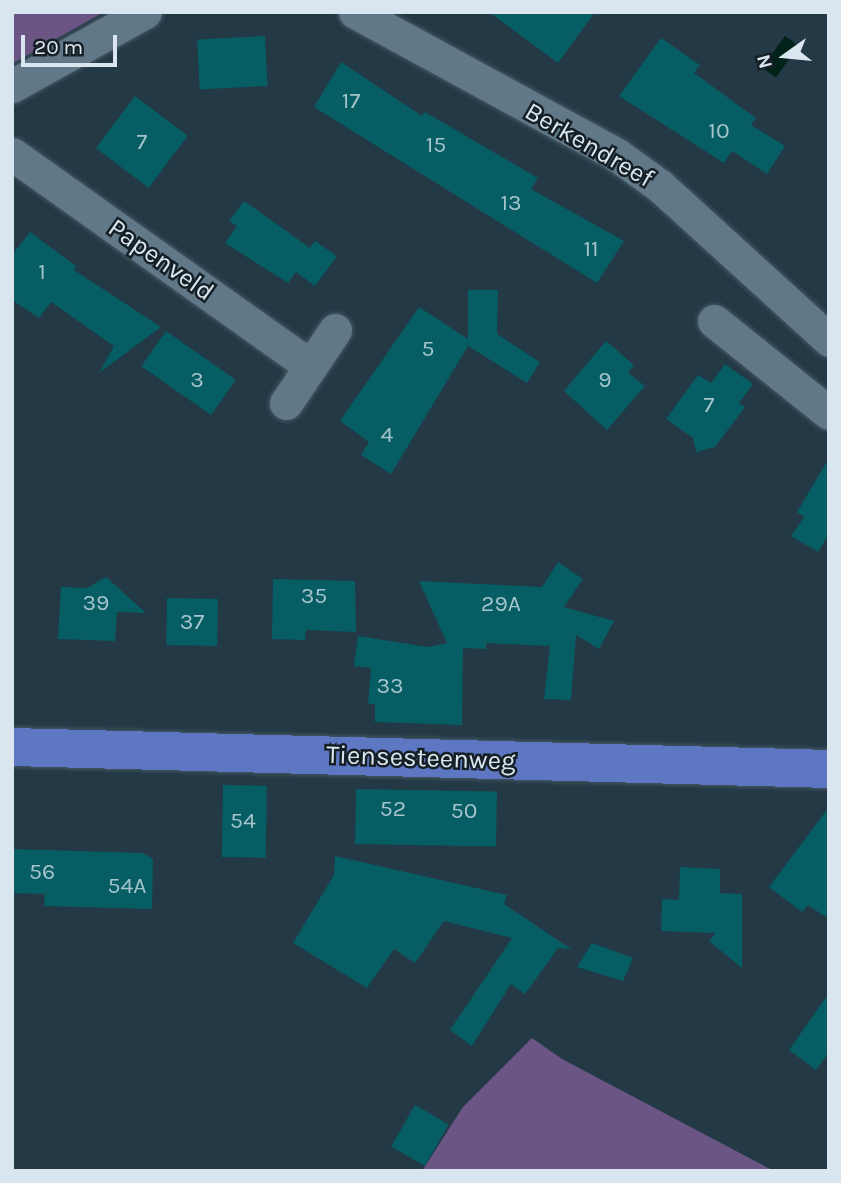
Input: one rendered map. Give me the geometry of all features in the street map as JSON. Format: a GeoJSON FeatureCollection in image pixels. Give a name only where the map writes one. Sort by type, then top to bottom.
{"type":"FeatureCollection","features":[{"type":"Feature","properties":{"kind":"main road","name":"Tiensesteenweg"},"geometry":{"type":"LineString","coordinates":[[12,747],[829,769]]}},
{"type":"Feature","properties":{"kind":"street"},"geometry":{"type":"LineString","coordinates":[[12,86],[145,12]]}},
{"type":"Feature","properties":{"kind":"street","name":"Berkendreef"},"geometry":{"type":"LineString","coordinates":[[355,12],[617,155],[660,186],[829,340]]}},
{"type":"Feature","properties":{"kind":"street","name":"Papenveld"},"geometry":{"type":"LineString","coordinates":[[12,155],[310,366]]}},
{"type":"Feature","properties":{"kind":"street"},"geometry":{"type":"LineString","coordinates":[[714,321],[829,413]]}},
{"type":"Feature","properties":{"kind":"street"},"geometry":{"type":"LineString","coordinates":[[286,403],[335,330]]}},
{"type":"Feature","properties":{"kind":"shaded area"},"geometry":{"type":"Polygon","coordinates":[[[12,12],[104,12],[12,64],[12,12]]]}},
{"type":"Feature","properties":{"kind":"shaded area"},"geometry":{"type":"Polygon","coordinates":[[[785,36],[799,46],[776,78],[762,68],[785,36]]]}},
{"type":"Feature","properties":{"kind":"shaded area"},"geometry":{"type":"Polygon","coordinates":[[[532,1038],[562,1059],[774,1171],[422,1171],[463,1107],[532,1038]]]}},
{"type":"Feature","properties":{"kind":"building"},"geometry":{"type":"Polygon","coordinates":[[[489,12],[595,12],[558,63],[489,12]]]}},
{"type":"Feature","properties":{"kind":"building"},"geometry":{"type":"Polygon","coordinates":[[[265,36],[268,86],[200,89],[197,40],[265,36]]]}},
{"type":"Feature","properties":{"kind":"building"},"geometry":{"type":"Polygon","coordinates":[[[661,38],[700,65],[694,73],[756,118],[751,125],[785,146],[767,174],[732,151],[724,163],[619,96],[661,38]]]}},
{"type":"Feature","properties":{"kind":"building"},"geometry":{"type":"Polygon","coordinates":[[[341,62],[422,116],[425,112],[538,178],[531,189],[624,241],[597,283],[314,107],[341,62]]]}},
{"type":"Feature","properties":{"kind":"building"},"geometry":{"type":"Polygon","coordinates":[[[135,96],[188,136],[149,188],[96,148],[135,96]]]}},
{"type":"Feature","properties":{"kind":"building"},"geometry":{"type":"Polygon","coordinates":[[[244,201],[310,248],[315,241],[337,256],[315,286],[296,272],[288,283],[225,243],[237,226],[229,221],[244,201]]]}},
{"type":"Feature","properties":{"kind":"building"},"geometry":{"type":"Polygon","coordinates":[[[30,232],[76,266],[74,270],[161,327],[99,373],[114,346],[51,302],[39,318],[12,300],[12,255],[30,232]]]}},
{"type":"Feature","properties":{"kind":"building"},"geometry":{"type":"Polygon","coordinates":[[[468,290],[498,290],[497,334],[540,362],[527,383],[468,346],[391,474],[361,455],[369,442],[340,421],[419,307],[468,339],[468,290]]]}},
{"type":"Feature","properties":{"kind":"building"},"geometry":{"type":"Polygon","coordinates":[[[166,331],[236,380],[211,415],[141,366],[166,331]]]}},
{"type":"Feature","properties":{"kind":"building"},"geometry":{"type":"Polygon","coordinates":[[[606,341],[634,365],[628,373],[645,386],[607,430],[564,391],[606,341]]]}},
{"type":"Feature","properties":{"kind":"building"},"geometry":{"type":"Polygon","coordinates":[[[725,364],[753,384],[739,403],[745,407],[715,447],[696,452],[693,438],[666,419],[698,375],[711,383],[725,364]]]}},
{"type":"Feature","properties":{"kind":"building"},"geometry":{"type":"Polygon","coordinates":[[[829,458],[829,534],[818,552],[791,536],[804,517],[797,512],[829,458]]]}},
{"type":"Feature","properties":{"kind":"building"},"geometry":{"type":"Polygon","coordinates":[[[558,562],[583,579],[564,607],[614,621],[599,649],[576,635],[571,700],[544,699],[550,646],[486,643],[486,649],[463,648],[462,725],[375,722],[375,704],[368,704],[371,668],[354,666],[358,636],[428,647],[447,643],[419,581],[542,587],[558,562]]]}},
{"type":"Feature","properties":{"kind":"building"},"geometry":{"type":"Polygon","coordinates":[[[106,577],[146,613],[117,612],[115,641],[58,639],[61,587],[87,588],[106,577]]]}},
{"type":"Feature","properties":{"kind":"building"},"geometry":{"type":"Polygon","coordinates":[[[273,579],[355,581],[356,632],[306,630],[305,640],[272,639],[273,579]]]}},
{"type":"Feature","properties":{"kind":"building"},"geometry":{"type":"Polygon","coordinates":[[[167,598],[218,599],[217,646],[166,645],[167,598]]]}},
{"type":"Feature","properties":{"kind":"building"},"geometry":{"type":"Polygon","coordinates":[[[223,785],[267,786],[266,858],[222,857],[223,785]]]}},
{"type":"Feature","properties":{"kind":"building"},"geometry":{"type":"Polygon","coordinates":[[[356,789],[497,791],[496,846],[355,844],[356,789]]]}},
{"type":"Feature","properties":{"kind":"building"},"geometry":{"type":"Polygon","coordinates":[[[829,807],[829,919],[808,905],[802,912],[769,887],[829,807]]]}},
{"type":"Feature","properties":{"kind":"building"},"geometry":{"type":"Polygon","coordinates":[[[12,849],[143,853],[153,859],[152,909],[44,906],[45,894],[12,893],[12,849]]]}},
{"type":"Feature","properties":{"kind":"building"},"geometry":{"type":"Polygon","coordinates":[[[335,856],[507,895],[504,904],[571,949],[558,948],[525,994],[511,984],[472,1046],[450,1030],[512,938],[444,921],[415,963],[394,949],[367,988],[293,943],[334,875],[335,856]]]}},
{"type":"Feature","properties":{"kind":"building"},"geometry":{"type":"Polygon","coordinates":[[[680,867],[720,869],[720,893],[742,894],[742,968],[709,941],[716,933],[661,931],[662,899],[679,900],[680,867]]]}},
{"type":"Feature","properties":{"kind":"building"},"geometry":{"type":"Polygon","coordinates":[[[592,943],[633,958],[623,981],[577,967],[592,943]]]}},
{"type":"Feature","properties":{"kind":"building"},"geometry":{"type":"Polygon","coordinates":[[[829,993],[829,1052],[816,1070],[789,1050],[829,993]]]}},
{"type":"Feature","properties":{"kind":"building"},"geometry":{"type":"Polygon","coordinates":[[[415,1105],[449,1124],[425,1166],[391,1147],[415,1105]]]}}]}
